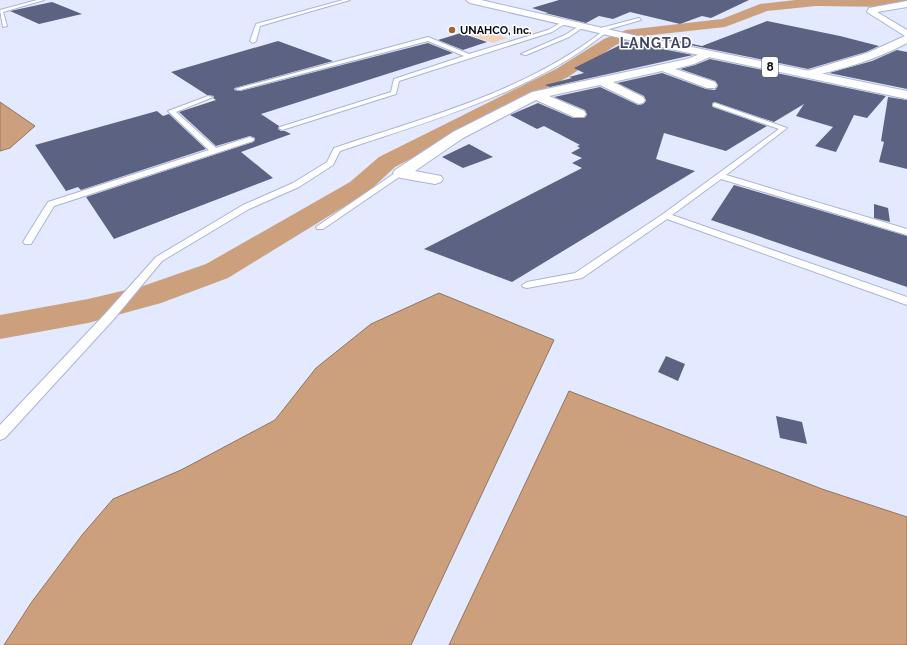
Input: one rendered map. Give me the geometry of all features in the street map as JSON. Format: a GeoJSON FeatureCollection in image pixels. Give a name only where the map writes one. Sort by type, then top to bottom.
{"type":"FeatureCollection","features":[{"type":"Feature","properties":{"kind":"main road","name":"8"},"geometry":{"type":"LineString","coordinates":[[470,0],[633,38],[907,95]]}},
{"type":"Feature","properties":{"kind":"main road"},"geometry":{"type":"LineString","coordinates":[[907,4],[872,10],[871,12],[907,34]]}},
{"type":"Feature","properties":{"kind":"main road"},"geometry":{"type":"LineString","coordinates":[[808,74],[859,59],[904,43]]}},
{"type":"Feature","properties":{"kind":"main road"},"geometry":{"type":"LineString","coordinates":[[401,173],[458,134],[536,95],[690,62],[708,54]]}},
{"type":"Feature","properties":{"kind":"main road"},"geometry":{"type":"LineString","coordinates":[[662,67],[711,85]]}},
{"type":"Feature","properties":{"kind":"main road"},"geometry":{"type":"LineString","coordinates":[[600,81],[639,100]]}},
{"type":"Feature","properties":{"kind":"main road"},"geometry":{"type":"LineString","coordinates":[[536,95],[579,114]]}},
{"type":"Feature","properties":{"kind":"main road"},"geometry":{"type":"LineString","coordinates":[[401,173],[434,179]]}},
{"type":"Feature","properties":{"kind":"lane"},"geometry":{"type":"LineString","coordinates":[[5,26],[1,11],[42,0]]}},
{"type":"Feature","properties":{"kind":"lane"},"geometry":{"type":"LineString","coordinates":[[253,41],[258,25],[348,0]]}},
{"type":"Feature","properties":{"kind":"lane"},"geometry":{"type":"LineString","coordinates":[[0,434],[109,317],[132,289],[160,259],[246,206],[296,185],[330,163],[337,150],[458,108],[530,78],[575,53],[606,32],[640,19]]}},
{"type":"Feature","properties":{"kind":"lane"},"geometry":{"type":"LineString","coordinates":[[282,128],[394,93],[396,80],[550,32],[566,22]]}},
{"type":"Feature","properties":{"kind":"lane"},"geometry":{"type":"LineString","coordinates":[[524,54],[567,36],[583,26]]}},
{"type":"Feature","properties":{"kind":"lane"},"geometry":{"type":"LineString","coordinates":[[238,89],[428,40],[469,56]]}},
{"type":"Feature","properties":{"kind":"lane"},"geometry":{"type":"LineString","coordinates":[[210,97],[171,111],[214,150]]}},
{"type":"Feature","properties":{"kind":"lane"},"geometry":{"type":"LineString","coordinates":[[527,285],[578,276],[666,216],[784,128],[715,105]]}},
{"type":"Feature","properties":{"kind":"lane"},"geometry":{"type":"LineString","coordinates":[[28,242],[51,204],[250,139]]}},
{"type":"Feature","properties":{"kind":"lane"},"geometry":{"type":"LineString","coordinates":[[320,227],[401,173]]}},
{"type":"Feature","properties":{"kind":"lane"},"geometry":{"type":"LineString","coordinates":[[720,176],[907,232]]}},
{"type":"Feature","properties":{"kind":"lane"},"geometry":{"type":"LineString","coordinates":[[666,216],[907,301]]}},
{"type":"Feature","properties":{"kind":"shaded area"},"geometry":{"type":"Polygon","coordinates":[[[482,30],[507,38],[493,43],[468,34],[482,30]]]}},
{"type":"Feature","properties":{"kind":"shaded area"},"geometry":{"type":"Polygon","coordinates":[[[0,102],[35,126],[10,148],[0,151],[0,102]]]}},
{"type":"Feature","properties":{"kind":"shaded area"},"geometry":{"type":"Polygon","coordinates":[[[439,293],[554,340],[411,645],[4,645],[31,603],[82,535],[113,499],[181,470],[275,420],[316,368],[371,324],[439,293]]]}},
{"type":"Feature","properties":{"kind":"shaded area"},"geometry":{"type":"Polygon","coordinates":[[[569,391],[822,489],[907,517],[907,645],[449,645],[569,391]]]}},
{"type":"Feature","properties":{"kind":"building"},"geometry":{"type":"Polygon","coordinates":[[[559,0],[749,0],[711,18],[702,16],[680,24],[630,12],[613,19],[599,16],[586,23],[545,13],[548,13],[532,8],[559,0]]]}},
{"type":"Feature","properties":{"kind":"building"},"geometry":{"type":"Polygon","coordinates":[[[52,2],[82,14],[39,24],[10,11],[52,2]]]}},
{"type":"Feature","properties":{"kind":"building"},"geometry":{"type":"Polygon","coordinates":[[[767,21],[840,36],[879,46],[866,52],[808,69],[656,38],[659,37],[702,46],[767,21]]]}},
{"type":"Feature","properties":{"kind":"building"},"geometry":{"type":"Polygon","coordinates":[[[461,33],[487,42],[463,50],[438,40],[461,33]]]}},
{"type":"Feature","properties":{"kind":"building"},"geometry":{"type":"Polygon","coordinates":[[[278,41],[333,61],[235,88],[234,90],[240,91],[428,43],[453,53],[261,114],[279,126],[278,129],[281,131],[291,134],[241,152],[273,178],[114,239],[86,197],[253,142],[255,140],[255,138],[250,136],[216,146],[179,112],[216,100],[213,98],[214,96],[207,95],[171,72],[278,41]]]}},
{"type":"Feature","properties":{"kind":"building"},"geometry":{"type":"Polygon","coordinates":[[[626,42],[693,55],[550,87],[545,85],[572,78],[569,77],[584,73],[574,68],[626,42]]]}},
{"type":"Feature","properties":{"kind":"building"},"geometry":{"type":"Polygon","coordinates":[[[897,50],[907,52],[907,89],[829,73],[872,61],[897,50]]]}},
{"type":"Feature","properties":{"kind":"building"},"geometry":{"type":"Polygon","coordinates":[[[710,59],[886,96],[867,118],[854,115],[836,152],[815,146],[833,127],[796,116],[804,104],[774,122],[714,102],[712,104],[713,107],[767,126],[726,151],[664,133],[656,159],[695,171],[512,282],[424,249],[582,168],[572,163],[582,158],[571,153],[580,148],[577,146],[580,145],[544,126],[537,129],[510,115],[538,103],[573,118],[584,118],[587,115],[585,110],[554,97],[600,87],[638,105],[643,104],[646,101],[644,96],[617,83],[662,73],[706,89],[715,90],[718,86],[715,81],[680,69],[710,59]]]}},
{"type":"Feature","properties":{"kind":"building"},"geometry":{"type":"Polygon","coordinates":[[[888,97],[907,100],[907,169],[879,162],[884,142],[881,141],[888,97]]]}},
{"type":"Feature","properties":{"kind":"building"},"geometry":{"type":"Polygon","coordinates":[[[157,111],[163,116],[169,114],[206,149],[81,190],[78,187],[66,191],[35,145],[157,111]]]}},
{"type":"Feature","properties":{"kind":"building"},"geometry":{"type":"Polygon","coordinates":[[[469,144],[493,157],[463,168],[442,157],[469,144]]]}},
{"type":"Feature","properties":{"kind":"building"},"geometry":{"type":"Polygon","coordinates":[[[734,185],[907,236],[907,287],[711,220],[734,185]]]}},
{"type":"Feature","properties":{"kind":"building"},"geometry":{"type":"Polygon","coordinates":[[[874,204],[888,208],[890,222],[874,218],[874,204]]]}},
{"type":"Feature","properties":{"kind":"building"},"geometry":{"type":"Polygon","coordinates":[[[666,356],[685,364],[678,381],[658,372],[666,356]]]}},
{"type":"Feature","properties":{"kind":"building"},"geometry":{"type":"Polygon","coordinates":[[[776,416],[802,422],[807,444],[780,438],[776,416]]]}},
{"type":"Feature","properties":{"kind":"waterway"},"geometry":{"type":"LineString","coordinates":[[0,327],[88,311],[150,295],[217,271],[359,187],[387,162],[562,73],[610,42],[631,33],[725,23],[765,7],[816,2],[889,3],[907,0]]}},
{"type":"Feature","properties":{"kind":"place","name":"UNAHCO, Inc."},"geometry":{"type":"Point","coordinates":[452,30]}},
{"type":"Feature","properties":{"kind":"district","name":"LANGTAD"},"geometry":{"type":"Point","coordinates":[656,43]}}]}
